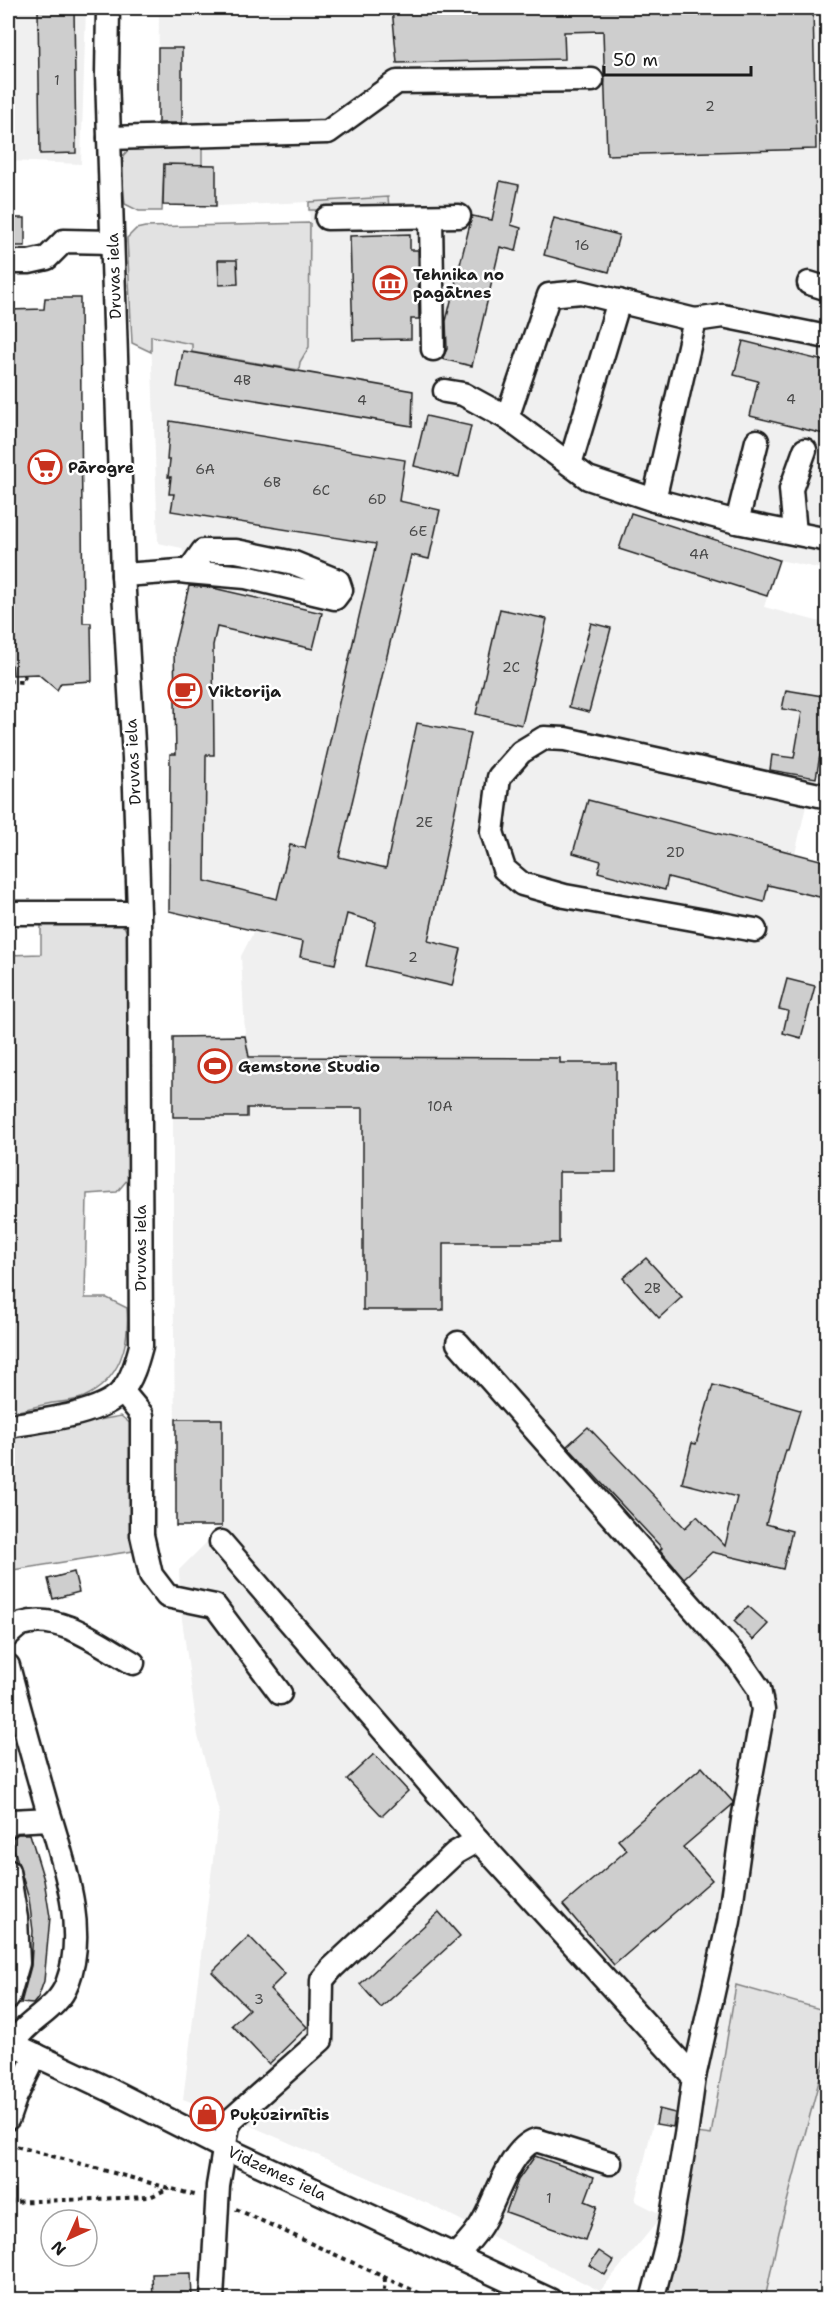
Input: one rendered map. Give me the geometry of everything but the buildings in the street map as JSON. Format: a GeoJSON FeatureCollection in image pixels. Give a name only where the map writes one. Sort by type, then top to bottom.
{"type":"FeatureCollection","features":[{"type":"Feature","properties":{"kind":"street","name":"Druvas iela"},"geometry":{"type":"LineString","coordinates":[[108,8],[109,138],[123,574],[134,758],[139,913],[141,1346],[137,1362],[122,1391]]}},
{"type":"Feature","properties":{"kind":"street"},"geometry":{"type":"LineString","coordinates":[[109,138],[328,132],[397,82],[592,80]]}},
{"type":"Feature","properties":{"kind":"street"},"geometry":{"type":"LineString","coordinates":[[327,218],[459,216]]}},
{"type":"Feature","properties":{"kind":"street"},"geometry":{"type":"LineString","coordinates":[[431,217],[433,349]]}},
{"type":"Feature","properties":{"kind":"street"},"geometry":{"type":"LineString","coordinates":[[8,262],[29,262],[47,258],[64,241],[112,242]]}},
{"type":"Feature","properties":{"kind":"street"},"geometry":{"type":"LineString","coordinates":[[507,418],[549,296],[581,292],[694,320],[723,316],[822,336],[828,333]]}},
{"type":"Feature","properties":{"kind":"street"},"geometry":{"type":"LineString","coordinates":[[570,464],[619,301]]}},
{"type":"Feature","properties":{"kind":"street"},"geometry":{"type":"LineString","coordinates":[[654,500],[694,320]]}},
{"type":"Feature","properties":{"kind":"street"},"geometry":{"type":"LineString","coordinates":[[445,391],[463,394],[507,418],[588,478],[654,500],[737,522],[828,540]]}},
{"type":"Feature","properties":{"kind":"street"},"geometry":{"type":"LineString","coordinates":[[737,522],[757,441]]}},
{"type":"Feature","properties":{"kind":"street"},"geometry":{"type":"LineString","coordinates":[[795,533],[791,489],[805,450]]}},
{"type":"Feature","properties":{"kind":"street"},"geometry":{"type":"LineString","coordinates":[[123,574],[188,572],[246,577],[335,598],[341,590],[338,581],[294,563],[236,550],[204,550],[188,572]]}},
{"type":"Feature","properties":{"kind":"street"},"geometry":{"type":"LineString","coordinates":[[755,930],[565,896],[522,884],[504,869],[492,832],[499,777],[521,752],[544,738],[565,739],[828,797]]}},
{"type":"Feature","properties":{"kind":"street"},"geometry":{"type":"LineString","coordinates":[[8,913],[139,913]]}},
{"type":"Feature","properties":{"kind":"street"},"geometry":{"type":"LineString","coordinates":[[458,1343],[739,1660],[759,1689],[763,1710],[743,1820],[729,1921],[694,2077],[668,2239],[652,2300]]}},
{"type":"Feature","properties":{"kind":"street"},"geometry":{"type":"LineString","coordinates":[[8,1426],[85,1411],[106,1403],[122,1391],[142,1415],[142,1535],[151,1575],[167,1596],[215,1606],[280,1693]]}},
{"type":"Feature","properties":{"kind":"street"},"geometry":{"type":"LineString","coordinates":[[221,1542],[478,1840],[694,2077]]}},
{"type":"Feature","properties":{"kind":"street"},"geometry":{"type":"LineString","coordinates":[[8,1635],[20,1624],[46,1620],[63,1624],[133,1663]]}},
{"type":"Feature","properties":{"kind":"street"},"geometry":{"type":"LineString","coordinates":[[8,1666],[70,1890],[75,1928],[73,1957],[67,1985],[49,2010],[13,2040]]}},
{"type":"Feature","properties":{"kind":"street"},"geometry":{"type":"LineString","coordinates":[[8,1826],[12,1821],[51,1819]]}},
{"type":"Feature","properties":{"kind":"street"},"geometry":{"type":"LineString","coordinates":[[212,2300],[218,2186],[228,2126],[233,2118],[321,2040],[322,1980],[332,1968],[455,1853],[478,1840]]}},
{"type":"Feature","properties":{"kind":"street"},"geometry":{"type":"LineString","coordinates":[[8,1871],[16,1918],[18,1963],[8,1998]]}},
{"type":"Feature","properties":{"kind":"street"},"geometry":{"type":"LineString","coordinates":[[8,2008],[13,2040]]}},
{"type":"Feature","properties":{"kind":"street","name":"Vidzemes iela"},"geometry":{"type":"LineString","coordinates":[[13,2040],[36,2055],[224,2148],[550,2300]]}},
{"type":"Feature","properties":{"kind":"street"},"geometry":{"type":"LineString","coordinates":[[8,2118],[36,2055]]}},
{"type":"Feature","properties":{"kind":"street"},"geometry":{"type":"LineString","coordinates":[[456,2255],[485,2219],[508,2170],[530,2142],[536,2140],[610,2163]]}},
{"type":"Feature","properties":{"kind":"path"},"geometry":{"type":"LineString","coordinates":[[8,681],[23,682],[25,675]]}},
{"type":"Feature","properties":{"kind":"path"},"geometry":{"type":"LineString","coordinates":[[8,2202],[150,2197],[169,2188]]}},
{"type":"Feature","properties":{"kind":"path"},"geometry":{"type":"LineString","coordinates":[[383,2300],[386,2278]]}},
{"type":"Feature","properties":{"kind":"shaded area"},"geometry":{"type":"Polygon","coordinates":[[[8,8],[86,8],[81,164],[8,161],[8,8]]]}},
{"type":"Feature","properties":{"kind":"shaded area"},"geometry":{"type":"Polygon","coordinates":[[[159,8],[827,8],[827,542],[822,569],[779,560],[764,607],[828,624],[827,710],[816,778],[806,806],[795,854],[828,862],[827,2010],[736,1985],[711,2136],[653,2123],[635,2201],[663,2215],[600,2291],[431,2205],[233,2118],[183,2099],[219,1812],[198,1736],[181,1612],[179,1570],[222,1527],[176,1526],[173,1037],[245,1035],[241,956],[254,931],[169,911],[170,754],[176,753],[174,647],[190,582],[182,548],[158,543],[151,336],[193,344],[193,352],[299,370],[300,362],[309,347],[310,223],[309,202],[216,206],[163,205],[164,124],[158,124],[159,8]]]}},
{"type":"Feature","properties":{"kind":"shaded area"},"geometry":{"type":"Polygon","coordinates":[[[202,144],[202,165],[164,165],[162,211],[139,211],[125,204],[120,159],[130,148],[202,144]]]}},
{"type":"Feature","properties":{"kind":"shaded area"},"geometry":{"type":"Polygon","coordinates":[[[388,197],[389,208],[385,210],[309,210],[309,202],[388,197]]]}},
{"type":"Feature","properties":{"kind":"shaded area"},"geometry":{"type":"Polygon","coordinates":[[[310,223],[309,347],[300,362],[299,370],[192,352],[192,344],[151,336],[151,352],[132,343],[127,238],[136,229],[310,223]]]}},
{"type":"Feature","properties":{"kind":"shaded area"},"geometry":{"type":"Polygon","coordinates":[[[121,921],[127,932],[128,1179],[117,1192],[87,1194],[85,1298],[107,1298],[127,1308],[127,1335],[120,1360],[114,1371],[96,1390],[73,1400],[41,1405],[8,1414],[8,955],[41,954],[41,922],[121,921]]]}},
{"type":"Feature","properties":{"kind":"shaded area"},"geometry":{"type":"Polygon","coordinates":[[[121,1416],[132,1425],[133,1551],[13,1570],[8,1562],[8,1436],[121,1416]]]}},
{"type":"Feature","properties":{"kind":"shaded area"},"geometry":{"type":"Polygon","coordinates":[[[736,1985],[827,2011],[827,2051],[779,2232],[765,2299],[662,2300],[697,2133],[711,2135],[736,1985]]]}},
{"type":"Feature","properties":{"kind":"shaded area"},"geometry":{"type":"Polygon","coordinates":[[[827,2051],[827,2299],[765,2300],[779,2232],[827,2051]]]}},
{"type":"Feature","properties":{"kind":"place","name":"Tehnika no pagātnes"},"geometry":{"type":"Point","coordinates":[390,283]}},
{"type":"Feature","properties":{"kind":"place","name":"Pārogre"},"geometry":{"type":"Point","coordinates":[45,467]}},
{"type":"Feature","properties":{"kind":"place","name":"Viktorija"},"geometry":{"type":"Point","coordinates":[185,691]}},
{"type":"Feature","properties":{"kind":"place","name":"Gemstone Studio"},"geometry":{"type":"Point","coordinates":[215,1066]}},
{"type":"Feature","properties":{"kind":"place","name":"Puķuzirnītis"},"geometry":{"type":"Point","coordinates":[207,2114]}}]}
